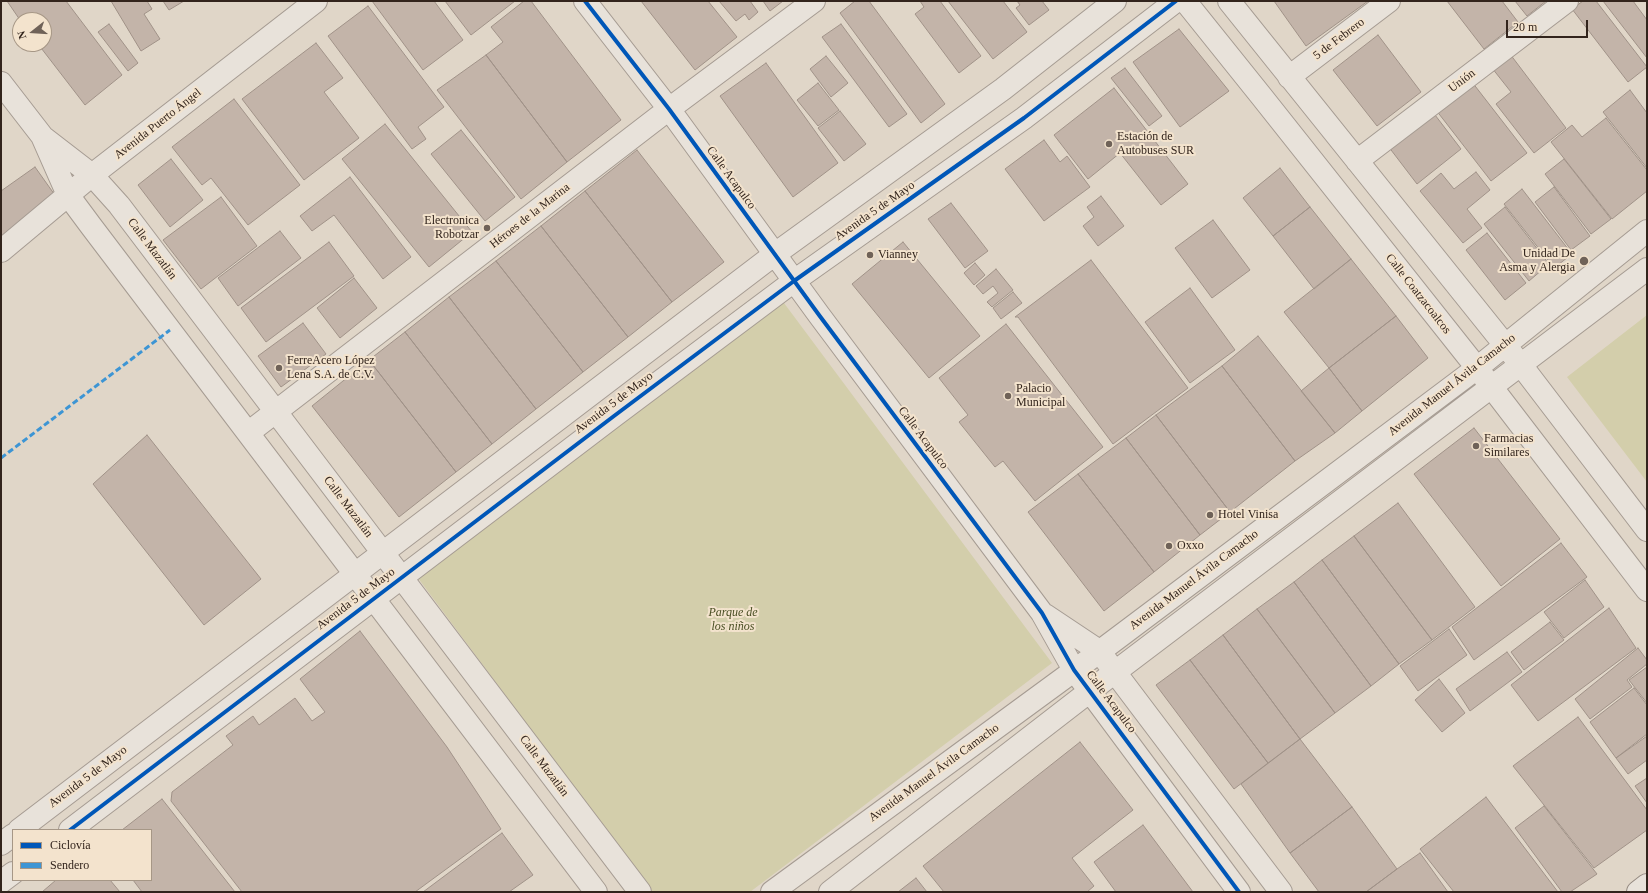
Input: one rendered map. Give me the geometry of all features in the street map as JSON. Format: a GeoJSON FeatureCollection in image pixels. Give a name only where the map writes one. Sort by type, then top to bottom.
{"type":"FeatureCollection","features":[{"type":"Feature","properties":{"kind":"street","name":"Avenida Puerto Ángel"},"geometry":{"type":"LineString","coordinates":[[1,251],[92,175],[316,1]]}},
{"type":"Feature","properties":{"kind":"street","name":"Calle Acapulco"},"geometry":{"type":"LineString","coordinates":[[585,1],[669,109],[819,315],[1042,613],[1074,670],[1240,892]]}},
{"type":"Feature","properties":{"kind":"street","name":"Héroes de la Marina"},"geometry":{"type":"LineString","coordinates":[[248,432],[669,109],[814,1]]}},
{"type":"Feature","properties":{"kind":"street","name":"Avenida 5 de Mayo"},"geometry":{"type":"LineString","coordinates":[[20,829],[775,254],[1004,89],[1115,1]]}},
{"type":"Feature","properties":{"kind":"street","name":"Avenida 5 de Mayo"},"geometry":{"type":"LineString","coordinates":[[71,829],[794,281],[1024,118],[1176,1]]}},
{"type":"Feature","properties":{"kind":"street","name":"Calle Coatzacoalcos"},"geometry":{"type":"LineString","coordinates":[[1185,1],[1492,387],[1647,590]]}},
{"type":"Feature","properties":{"kind":"street"},"geometry":{"type":"LineString","coordinates":[[1229,1],[1521,365],[1647,530]]}},
{"type":"Feature","properties":{"kind":"street","name":"5 de Febrero"},"geometry":{"type":"LineString","coordinates":[[1289,77],[1389,1]]}},
{"type":"Feature","properties":{"kind":"street","name":"Unión"},"geometry":{"type":"LineString","coordinates":[[1357,161],[1567,1]]}},
{"type":"Feature","properties":{"kind":"street","name":"Calle Mazatlán"},"geometry":{"type":"LineString","coordinates":[[1,83],[42,136],[68,195],[596,892]]}},
{"type":"Feature","properties":{"kind":"street"},"geometry":{"type":"LineString","coordinates":[[1004,89],[1024,118]]}},
{"type":"Feature","properties":{"kind":"street","name":"Calle Mazatlán"},"geometry":{"type":"LineString","coordinates":[[42,136],[92,175],[119,205],[640,892]]}},
{"type":"Feature","properties":{"kind":"street","name":"Avenida Manuel Ávila Camacho"},"geometry":{"type":"LineString","coordinates":[[772,892],[1074,670],[1477,368],[1647,231]]}},
{"type":"Feature","properties":{"kind":"street","name":"Avenida Manuel Ávila Camacho"},"geometry":{"type":"LineString","coordinates":[[830,892],[1090,691],[1647,269]]}},
{"type":"Feature","properties":{"kind":"street","name":"Calle Acapulco"},"geometry":{"type":"LineString","coordinates":[[1042,613],[1099,651],[1281,892]]}},
{"type":"Feature","properties":{"kind":"street"},"geometry":{"type":"LineString","coordinates":[[1,844],[12,835]]}},
{"type":"Feature","properties":{"kind":"street"},"geometry":{"type":"LineString","coordinates":[[1,882],[12,874]]}},
{"type":"Feature","properties":{"kind":"street"},"geometry":{"type":"LineString","coordinates":[[1638,892],[1647,885]]}},
{"type":"Feature","properties":{"kind":"green space","name":"Parque de los niños"},"geometry":{"type":"Polygon","coordinates":[[[781,299],[1052,663],[750,892],[652,892],[415,574],[781,299]]]}},
{"type":"Feature","properties":{"kind":"green space"},"geometry":{"type":"Polygon","coordinates":[[[1647,315],[1647,482],[1567,377],[1647,315]]]}},
{"type":"Feature","properties":{"kind":"building"},"geometry":{"type":"Polygon","coordinates":[[[7,1],[66,1],[122,75],[85,105],[44,52],[52,52],[52,12],[15,12],[7,1]]]}},
{"type":"Feature","properties":{"kind":"building"},"geometry":{"type":"Polygon","coordinates":[[[111,1],[147,1],[152,9],[144,14],[160,39],[141,51],[111,1]]]}},
{"type":"Feature","properties":{"kind":"building"},"geometry":{"type":"Polygon","coordinates":[[[163,1],[184,1],[169,10],[163,1]]]}},
{"type":"Feature","properties":{"kind":"building"},"geometry":{"type":"Polygon","coordinates":[[[372,1],[434,1],[463,40],[423,70],[372,1]]]}},
{"type":"Feature","properties":{"kind":"building"},"geometry":{"type":"Polygon","coordinates":[[[445,1],[515,1],[471,35],[445,1]]]}},
{"type":"Feature","properties":{"kind":"building"},"geometry":{"type":"Polygon","coordinates":[[[524,1],[531,1],[621,120],[567,162],[486,55],[503,42],[491,27],[524,1]]]}},
{"type":"Feature","properties":{"kind":"building"},"geometry":{"type":"Polygon","coordinates":[[[641,1],[708,1],[737,37],[695,70],[641,1]]]}},
{"type":"Feature","properties":{"kind":"building"},"geometry":{"type":"Polygon","coordinates":[[[719,1],[750,1],[758,12],[749,20],[745,14],[736,21],[719,1]]]}},
{"type":"Feature","properties":{"kind":"building"},"geometry":{"type":"Polygon","coordinates":[[[763,1],[783,1],[770,11],[763,1]]]}},
{"type":"Feature","properties":{"kind":"building"},"geometry":{"type":"Polygon","coordinates":[[[855,1],[869,1],[945,104],[921,123],[840,13],[855,1]]]}},
{"type":"Feature","properties":{"kind":"building"},"geometry":{"type":"Polygon","coordinates":[[[920,1],[940,1],[981,56],[959,73],[915,14],[924,7],[920,1]]]}},
{"type":"Feature","properties":{"kind":"building"},"geometry":{"type":"Polygon","coordinates":[[[948,1],[1003,1],[1027,32],[993,59],[948,1]]]}},
{"type":"Feature","properties":{"kind":"building"},"geometry":{"type":"Polygon","coordinates":[[[1017,1],[1042,1],[1049,10],[1029,25],[1016,8],[1020,5],[1017,1]]]}},
{"type":"Feature","properties":{"kind":"building"},"geometry":{"type":"Polygon","coordinates":[[[1274,1],[1368,1],[1306,46],[1274,1]]]}},
{"type":"Feature","properties":{"kind":"building"},"geometry":{"type":"Polygon","coordinates":[[[1447,1],[1502,1],[1518,22],[1484,49],[1447,1]]]}},
{"type":"Feature","properties":{"kind":"building"},"geometry":{"type":"Polygon","coordinates":[[[1515,1],[1546,1],[1527,16],[1515,1]]]}},
{"type":"Feature","properties":{"kind":"building"},"geometry":{"type":"Polygon","coordinates":[[[1583,1],[1596,1],[1647,67],[1628,82],[1572,9],[1583,1]]]}},
{"type":"Feature","properties":{"kind":"building"},"geometry":{"type":"Polygon","coordinates":[[[1603,1],[1633,1],[1647,20],[1647,58],[1603,1]]]}},
{"type":"Feature","properties":{"kind":"building"},"geometry":{"type":"Polygon","coordinates":[[[368,6],[444,107],[418,127],[426,139],[412,149],[328,36],[368,6]]]}},
{"type":"Feature","properties":{"kind":"building"},"geometry":{"type":"Polygon","coordinates":[[[109,24],[138,63],[128,71],[98,32],[109,24]]]}},
{"type":"Feature","properties":{"kind":"building"},"geometry":{"type":"Polygon","coordinates":[[[841,24],[907,114],[889,127],[822,37],[841,24]]]}},
{"type":"Feature","properties":{"kind":"building"},"geometry":{"type":"Polygon","coordinates":[[[1179,29],[1229,91],[1180,127],[1133,62],[1179,29]]]}},
{"type":"Feature","properties":{"kind":"building"},"geometry":{"type":"Polygon","coordinates":[[[1378,35],[1421,92],[1377,126],[1333,70],[1378,35]]]}},
{"type":"Feature","properties":{"kind":"building"},"geometry":{"type":"Polygon","coordinates":[[[316,43],[343,78],[324,92],[359,138],[304,180],[242,99],[316,43]]]}},
{"type":"Feature","properties":{"kind":"building"},"geometry":{"type":"Polygon","coordinates":[[[1510,54],[1566,128],[1534,153],[1496,104],[1511,92],[1492,68],[1510,54]]]}},
{"type":"Feature","properties":{"kind":"building"},"geometry":{"type":"Polygon","coordinates":[[[486,55],[567,162],[521,199],[437,90],[486,55]]]}},
{"type":"Feature","properties":{"kind":"building"},"geometry":{"type":"Polygon","coordinates":[[[826,56],[848,83],[831,97],[810,69],[826,56]]]}},
{"type":"Feature","properties":{"kind":"building"},"geometry":{"type":"Polygon","coordinates":[[[766,63],[838,163],[793,197],[720,96],[766,63]]]}},
{"type":"Feature","properties":{"kind":"building"},"geometry":{"type":"Polygon","coordinates":[[[1125,68],[1162,116],[1149,126],[1111,78],[1125,68]]]}},
{"type":"Feature","properties":{"kind":"building"},"geometry":{"type":"Polygon","coordinates":[[[1472,82],[1527,153],[1491,181],[1436,110],[1472,82]]]}},
{"type":"Feature","properties":{"kind":"building"},"geometry":{"type":"Polygon","coordinates":[[[818,83],[839,110],[818,126],[797,100],[818,83]]]}},
{"type":"Feature","properties":{"kind":"building","name":"Estación de Autobuses SUR"},"geometry":{"type":"Polygon","coordinates":[[[1114,88],[1188,184],[1161,205],[1120,153],[1088,179],[1054,135],[1114,88]]]}},
{"type":"Feature","properties":{"kind":"building"},"geometry":{"type":"Polygon","coordinates":[[[1630,90],[1647,113],[1647,168],[1603,112],[1630,90]]]}},
{"type":"Feature","properties":{"kind":"building"},"geometry":{"type":"Polygon","coordinates":[[[234,99],[300,185],[248,225],[211,178],[202,185],[172,147],[234,99]]]}},
{"type":"Feature","properties":{"kind":"building"},"geometry":{"type":"Polygon","coordinates":[[[840,111],[866,144],[844,161],[818,128],[840,111]]]}},
{"type":"Feature","properties":{"kind":"building"},"geometry":{"type":"Polygon","coordinates":[[[1432,111],[1461,149],[1417,184],[1388,146],[1432,111]]]}},
{"type":"Feature","properties":{"kind":"building"},"geometry":{"type":"Polygon","coordinates":[[[1606,118],[1647,170],[1647,191],[1612,219],[1551,142],[1572,125],[1582,137],[1606,118]]]}},
{"type":"Feature","properties":{"kind":"building"},"geometry":{"type":"Polygon","coordinates":[[[385,124],[472,232],[429,267],[342,159],[385,124]]]}},
{"type":"Feature","properties":{"kind":"building"},"geometry":{"type":"Polygon","coordinates":[[[461,130],[515,197],[485,221],[431,154],[461,130]]]}},
{"type":"Feature","properties":{"kind":"building"},"geometry":{"type":"Polygon","coordinates":[[[1044,140],[1060,162],[1067,156],[1090,187],[1044,221],[1005,169],[1044,140]]]}},
{"type":"Feature","properties":{"kind":"building"},"geometry":{"type":"Polygon","coordinates":[[[637,150],[724,262],[672,302],[585,191],[637,150]]]}},
{"type":"Feature","properties":{"kind":"building"},"geometry":{"type":"Polygon","coordinates":[[[171,159],[203,200],[170,227],[138,185],[171,159]]]}},
{"type":"Feature","properties":{"kind":"building"},"geometry":{"type":"Polygon","coordinates":[[[1564,159],[1611,219],[1591,234],[1545,174],[1564,159]]]}},
{"type":"Feature","properties":{"kind":"building"},"geometry":{"type":"Polygon","coordinates":[[[35,167],[57,198],[1,238],[1,191],[35,167]]]}},
{"type":"Feature","properties":{"kind":"building"},"geometry":{"type":"Polygon","coordinates":[[[1280,168],[1310,207],[1273,236],[1243,198],[1280,168]]]}},
{"type":"Feature","properties":{"kind":"building"},"geometry":{"type":"Polygon","coordinates":[[[1476,172],[1490,190],[1467,209],[1482,228],[1463,243],[1420,191],[1441,173],[1454,189],[1476,172]]]}},
{"type":"Feature","properties":{"kind":"building"},"geometry":{"type":"Polygon","coordinates":[[[350,177],[411,257],[383,279],[334,215],[312,231],[300,216],[350,177]]]}},
{"type":"Feature","properties":{"kind":"building"},"geometry":{"type":"Polygon","coordinates":[[[1554,187],[1590,236],[1571,250],[1535,202],[1554,187]]]}},
{"type":"Feature","properties":{"kind":"building"},"geometry":{"type":"Polygon","coordinates":[[[1522,189],[1572,254],[1554,268],[1504,204],[1522,189]]]}},
{"type":"Feature","properties":{"kind":"building"},"geometry":{"type":"Polygon","coordinates":[[[585,191],[672,302],[628,337],[541,226],[585,191]]]}},
{"type":"Feature","properties":{"kind":"building"},"geometry":{"type":"Polygon","coordinates":[[[1101,196],[1124,226],[1098,246],[1083,226],[1094,217],[1087,207],[1101,196]]]}},
{"type":"Feature","properties":{"kind":"building"},"geometry":{"type":"Polygon","coordinates":[[[221,197],[257,246],[201,289],[163,240],[221,197]]]}},
{"type":"Feature","properties":{"kind":"building"},"geometry":{"type":"Polygon","coordinates":[[[951,203],[988,251],[965,268],[928,219],[951,203]]]}},
{"type":"Feature","properties":{"kind":"building"},"geometry":{"type":"Polygon","coordinates":[[[1310,207],[1351,259],[1314,289],[1273,236],[1310,207]]]}},
{"type":"Feature","properties":{"kind":"building"},"geometry":{"type":"Polygon","coordinates":[[[1505,207],[1549,264],[1529,281],[1484,224],[1505,207]]]}},
{"type":"Feature","properties":{"kind":"building"},"geometry":{"type":"Polygon","coordinates":[[[1213,220],[1250,270],[1212,298],[1175,248],[1213,220]]]}},
{"type":"Feature","properties":{"kind":"building"},"geometry":{"type":"Polygon","coordinates":[[[541,226],[628,337],[583,372],[496,261],[541,226]]]}},
{"type":"Feature","properties":{"kind":"building"},"geometry":{"type":"Polygon","coordinates":[[[280,231],[301,258],[238,306],[218,278],[280,231]]]}},
{"type":"Feature","properties":{"kind":"building"},"geometry":{"type":"Polygon","coordinates":[[[1487,233],[1526,283],[1505,300],[1466,250],[1487,233]]]}},
{"type":"Feature","properties":{"kind":"building"},"geometry":{"type":"Polygon","coordinates":[[[329,242],[354,276],[266,342],[241,308],[329,242]]]}},
{"type":"Feature","properties":{"kind":"building"},"geometry":{"type":"Polygon","coordinates":[[[903,242],[980,336],[929,378],[852,284],[903,242]]]}},
{"type":"Feature","properties":{"kind":"building"},"geometry":{"type":"Polygon","coordinates":[[[1351,259],[1396,316],[1329,368],[1284,312],[1351,259]]]}},
{"type":"Feature","properties":{"kind":"building"},"geometry":{"type":"Polygon","coordinates":[[[1091,260],[1188,388],[1113,444],[1018,317],[1015,317],[1091,260]]]}},
{"type":"Feature","properties":{"kind":"building"},"geometry":{"type":"Polygon","coordinates":[[[496,261],[583,372],[536,409],[449,297],[496,261]]]}},
{"type":"Feature","properties":{"kind":"building"},"geometry":{"type":"Polygon","coordinates":[[[975,263],[985,275],[974,285],[964,273],[975,263]]]}},
{"type":"Feature","properties":{"kind":"building"},"geometry":{"type":"Polygon","coordinates":[[[996,269],[1013,290],[992,307],[987,302],[998,293],[993,286],[983,294],[976,286],[996,269]]]}},
{"type":"Feature","properties":{"kind":"building"},"geometry":{"type":"Polygon","coordinates":[[[354,278],[377,308],[340,338],[317,308],[354,278]]]}},
{"type":"Feature","properties":{"kind":"building"},"geometry":{"type":"Polygon","coordinates":[[[1190,288],[1235,350],[1190,383],[1145,322],[1190,288]]]}},
{"type":"Feature","properties":{"kind":"building"},"geometry":{"type":"Polygon","coordinates":[[[1013,292],[1022,303],[1001,319],[993,308],[1013,292]]]}},
{"type":"Feature","properties":{"kind":"building"},"geometry":{"type":"Polygon","coordinates":[[[449,297],[536,409],[492,444],[405,332],[449,297]]]}},
{"type":"Feature","properties":{"kind":"building"},"geometry":{"type":"Polygon","coordinates":[[[1396,316],[1428,358],[1362,411],[1329,368],[1396,316]]]}},
{"type":"Feature","properties":{"kind":"building"},"geometry":{"type":"Polygon","coordinates":[[[303,323],[326,354],[281,387],[258,356],[303,323]]]}},
{"type":"Feature","properties":{"kind":"building","name":"Palacio Municipal"},"geometry":{"type":"Polygon","coordinates":[[[1006,324],[1103,447],[1035,501],[1003,461],[995,467],[959,422],[968,415],[939,378],[1006,324]]]}},
{"type":"Feature","properties":{"kind":"building"},"geometry":{"type":"Polygon","coordinates":[[[405,332],[492,444],[456,472],[369,360],[405,332]]]}},
{"type":"Feature","properties":{"kind":"building"},"geometry":{"type":"Polygon","coordinates":[[[1258,336],[1335,433],[1295,461],[1222,366],[1258,336]]]}},
{"type":"Feature","properties":{"kind":"building"},"geometry":{"type":"Polygon","coordinates":[[[369,360],[456,472],[399,517],[312,406],[369,360]]]}},
{"type":"Feature","properties":{"kind":"building"},"geometry":{"type":"Polygon","coordinates":[[[1222,366],[1295,461],[1230,512],[1156,415],[1222,366]]]}},
{"type":"Feature","properties":{"kind":"building"},"geometry":{"type":"Polygon","coordinates":[[[1329,368],[1362,411],[1335,433],[1301,391],[1329,368]]]}},
{"type":"Feature","properties":{"kind":"building"},"geometry":{"type":"Polygon","coordinates":[[[1156,415],[1230,512],[1200,535],[1126,438],[1156,415]]]}},
{"type":"Feature","properties":{"kind":"building"},"geometry":{"type":"Polygon","coordinates":[[[1474,428],[1560,539],[1501,586],[1414,474],[1474,428]]]}},
{"type":"Feature","properties":{"kind":"building"},"geometry":{"type":"Polygon","coordinates":[[[147,435],[261,579],[204,625],[93,484],[147,435]]]}},
{"type":"Feature","properties":{"kind":"building"},"geometry":{"type":"Polygon","coordinates":[[[1126,438],[1200,535],[1154,572],[1078,474],[1126,438]]]}},
{"type":"Feature","properties":{"kind":"building"},"geometry":{"type":"Polygon","coordinates":[[[1078,474],[1154,572],[1104,611],[1028,512],[1078,474]]]}},
{"type":"Feature","properties":{"kind":"building"},"geometry":{"type":"Polygon","coordinates":[[[1398,503],[1475,607],[1432,640],[1354,536],[1398,503]]]}},
{"type":"Feature","properties":{"kind":"building"},"geometry":{"type":"Polygon","coordinates":[[[1354,536],[1432,640],[1399,664],[1322,560],[1354,536]]]}},
{"type":"Feature","properties":{"kind":"building"},"geometry":{"type":"Polygon","coordinates":[[[1561,543],[1587,577],[1474,660],[1452,627],[1561,543]]]}},
{"type":"Feature","properties":{"kind":"building"},"geometry":{"type":"Polygon","coordinates":[[[1322,560],[1399,664],[1371,686],[1294,582],[1322,560]]]}},
{"type":"Feature","properties":{"kind":"building"},"geometry":{"type":"Polygon","coordinates":[[[1585,580],[1604,607],[1564,638],[1544,612],[1585,580]]]}},
{"type":"Feature","properties":{"kind":"building"},"geometry":{"type":"Polygon","coordinates":[[[1294,582],[1371,686],[1335,713],[1257,609],[1294,582]]]}},
{"type":"Feature","properties":{"kind":"building"},"geometry":{"type":"Polygon","coordinates":[[[1609,608],[1636,648],[1538,721],[1511,685],[1609,608]]]}},
{"type":"Feature","properties":{"kind":"building"},"geometry":{"type":"Polygon","coordinates":[[[1257,609],[1335,713],[1300,739],[1223,635],[1257,609]]]}},
{"type":"Feature","properties":{"kind":"building"},"geometry":{"type":"Polygon","coordinates":[[[1550,622],[1564,640],[1524,670],[1511,652],[1550,622]]]}},
{"type":"Feature","properties":{"kind":"building"},"geometry":{"type":"Polygon","coordinates":[[[1449,629],[1467,655],[1418,691],[1400,666],[1449,629]]]}},
{"type":"Feature","properties":{"kind":"building"},"geometry":{"type":"Polygon","coordinates":[[[360,631],[447,747],[501,829],[415,892],[242,892],[171,801],[172,792],[233,745],[226,736],[253,716],[259,725],[295,698],[312,721],[325,712],[300,679],[360,631]]]}},
{"type":"Feature","properties":{"kind":"building"},"geometry":{"type":"Polygon","coordinates":[[[1223,635],[1300,739],[1268,763],[1190,660],[1223,635]]]}},
{"type":"Feature","properties":{"kind":"building"},"geometry":{"type":"Polygon","coordinates":[[[1638,648],[1647,660],[1647,664],[1627,680],[1632,687],[1590,719],[1575,699],[1638,648]]]}},
{"type":"Feature","properties":{"kind":"building"},"geometry":{"type":"Polygon","coordinates":[[[1507,652],[1522,672],[1470,711],[1456,689],[1507,652]]]}},
{"type":"Feature","properties":{"kind":"building"},"geometry":{"type":"Polygon","coordinates":[[[1190,660],[1268,763],[1234,789],[1156,685],[1190,660]]]}},
{"type":"Feature","properties":{"kind":"building"},"geometry":{"type":"Polygon","coordinates":[[[1647,667],[1647,703],[1629,680],[1647,667]]]}},
{"type":"Feature","properties":{"kind":"building"},"geometry":{"type":"Polygon","coordinates":[[[1439,679],[1465,713],[1442,732],[1415,700],[1439,679]]]}},
{"type":"Feature","properties":{"kind":"building"},"geometry":{"type":"Polygon","coordinates":[[[1634,688],[1647,705],[1647,734],[1616,758],[1590,722],[1634,688]]]}},
{"type":"Feature","properties":{"kind":"building"},"geometry":{"type":"Polygon","coordinates":[[[1578,717],[1647,810],[1647,830],[1594,868],[1513,766],[1578,717]]]}},
{"type":"Feature","properties":{"kind":"building"},"geometry":{"type":"Polygon","coordinates":[[[1647,736],[1647,760],[1628,774],[1616,758],[1647,736]]]}},
{"type":"Feature","properties":{"kind":"building"},"geometry":{"type":"Polygon","coordinates":[[[1300,739],[1352,807],[1290,853],[1241,784],[1300,739]]]}},
{"type":"Feature","properties":{"kind":"building"},"geometry":{"type":"Polygon","coordinates":[[[1080,742],[1133,810],[1072,858],[1094,886],[1087,892],[944,892],[923,866],[1080,742]]]}},
{"type":"Feature","properties":{"kind":"building"},"geometry":{"type":"Polygon","coordinates":[[[1647,778],[1647,803],[1635,786],[1647,778]]]}},
{"type":"Feature","properties":{"kind":"building"},"geometry":{"type":"Polygon","coordinates":[[[1486,797],[1558,892],[1454,892],[1420,849],[1486,797]]]}},
{"type":"Feature","properties":{"kind":"building"},"geometry":{"type":"Polygon","coordinates":[[[162,799],[235,892],[142,892],[134,881],[152,881],[152,829],[123,829],[162,799]]]}},
{"type":"Feature","properties":{"kind":"building"},"geometry":{"type":"Polygon","coordinates":[[[1544,806],[1597,874],[1570,892],[1562,892],[1515,828],[1544,806]]]}},
{"type":"Feature","properties":{"kind":"building"},"geometry":{"type":"Polygon","coordinates":[[[1352,807],[1397,869],[1366,892],[1319,892],[1290,853],[1352,807]]]}},
{"type":"Feature","properties":{"kind":"building"},"geometry":{"type":"Polygon","coordinates":[[[1143,825],[1193,892],[1116,892],[1094,862],[1143,825]]]}},
{"type":"Feature","properties":{"kind":"building"},"geometry":{"type":"Polygon","coordinates":[[[502,833],[533,875],[509,892],[423,892],[502,833]]]}},
{"type":"Feature","properties":{"kind":"building"},"geometry":{"type":"Polygon","coordinates":[[[1420,853],[1448,892],[1366,892],[1397,869],[1420,853]]]}},
{"type":"Feature","properties":{"kind":"building"},"geometry":{"type":"Polygon","coordinates":[[[916,878],[927,892],[898,892],[916,878]]]}},
{"type":"Feature","properties":{"kind":"building"},"geometry":{"type":"Polygon","coordinates":[[[55,881],[111,881],[120,892],[42,892],[55,881]]]}},
{"type":"Feature","properties":{"kind":"marked path"},"geometry":{"type":"LineString","coordinates":[[1,458],[170,330]]}},
{"type":"Feature","properties":{"kind":"cycle path"},"geometry":{"type":"LineString","coordinates":[[585,1],[669,109],[819,315],[1042,613],[1074,670],[1239,892]]}},
{"type":"Feature","properties":{"kind":"cycle path"},"geometry":{"type":"LineString","coordinates":[[71,829],[794,281],[1024,118],[1176,1]]}},
{"type":"Feature","properties":{"kind":"place","name":"Estación de Autobuses SUR"},"geometry":{"type":"Point","coordinates":[1109,144]}},
{"type":"Feature","properties":{"kind":"place","name":"Electronica Robotzar"},"geometry":{"type":"Point","coordinates":[487,228]}},
{"type":"Feature","properties":{"kind":"place","name":"Vianney"},"geometry":{"type":"Point","coordinates":[870,255]}},
{"type":"Feature","properties":{"kind":"place","name":"Unidad De Asma y Alergia"},"geometry":{"type":"Point","coordinates":[1584,261]}},
{"type":"Feature","properties":{"kind":"place","name":"FerreAcero López Lena S.A. de C.V."},"geometry":{"type":"Point","coordinates":[279,368]}},
{"type":"Feature","properties":{"kind":"place","name":"Palacio Municipal"},"geometry":{"type":"Point","coordinates":[1008,396]}},
{"type":"Feature","properties":{"kind":"place","name":"Farmacias Similares"},"geometry":{"type":"Point","coordinates":[1476,446]}},
{"type":"Feature","properties":{"kind":"place","name":"Hotel Vinisa"},"geometry":{"type":"Point","coordinates":[1210,515]}},
{"type":"Feature","properties":{"kind":"place","name":"Oxxo"},"geometry":{"type":"Point","coordinates":[1169,546]}}]}
